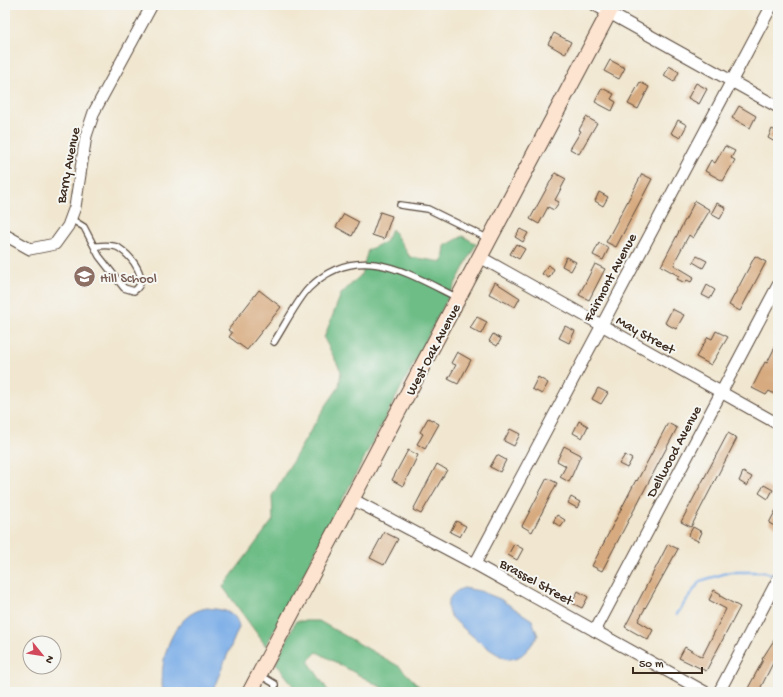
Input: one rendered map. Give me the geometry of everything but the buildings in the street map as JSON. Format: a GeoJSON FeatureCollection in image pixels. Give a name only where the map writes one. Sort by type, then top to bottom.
{"type":"FeatureCollection","features":[{"type":"Feature","properties":{"kind":"street","name":"Barry Avenue"},"geometry":{"type":"LineString","coordinates":[[5,235],[30,249],[55,244],[68,226],[75,207],[86,136],[94,112],[152,5]]}},
{"type":"Feature","properties":{"kind":"street"},"geometry":{"type":"LineString","coordinates":[[594,5],[611,9],[778,107]]}},
{"type":"Feature","properties":{"kind":"street","name":"Fairmont Avenue"},"geometry":{"type":"LineString","coordinates":[[475,564],[600,326],[772,5]]}},
{"type":"Feature","properties":{"kind":"street","name":"West Oak Avenue"},"geometry":{"type":"LineString","coordinates":[[250,692],[611,9]]}},
{"type":"Feature","properties":{"kind":"street","name":"May Street"},"geometry":{"type":"LineString","coordinates":[[480,257],[600,326],[778,424]]}},
{"type":"Feature","properties":{"kind":"street","name":"Dellwood Avenue"},"geometry":{"type":"LineString","coordinates":[[595,631],[778,285]]}},
{"type":"Feature","properties":{"kind":"street","name":"Brassel Street"},"geometry":{"type":"LineString","coordinates":[[352,498],[475,564],[706,692]]}},
{"type":"Feature","properties":{"kind":"street"},"geometry":{"type":"LineString","coordinates":[[719,692],[778,579]]}},
{"type":"Feature","properties":{"kind":"lane"},"geometry":{"type":"LineString","coordinates":[[400,205],[428,208],[490,239]]}},
{"type":"Feature","properties":{"kind":"lane"},"geometry":{"type":"LineString","coordinates":[[71,219],[84,227],[99,256],[124,288],[134,290],[138,288],[141,283],[141,275],[135,264],[126,254],[113,246],[95,246]]}},
{"type":"Feature","properties":{"kind":"lane"},"geometry":{"type":"LineString","coordinates":[[274,342],[308,289],[336,268],[349,264],[370,264],[400,269],[458,298]]}},
{"type":"Feature","properties":{"kind":"lane"},"geometry":{"type":"LineString","coordinates":[[259,675],[275,684],[275,692]]}},
{"type":"Feature","properties":{"kind":"green space"},"geometry":{"type":"Polygon","coordinates":[[[392,229],[410,257],[443,262],[445,246],[463,236],[476,244],[266,646],[223,587],[273,520],[272,496],[321,413],[339,387],[341,371],[324,338],[341,294],[361,275],[368,250],[385,242],[392,229]]]}},
{"type":"Feature","properties":{"kind":"green space"},"geometry":{"type":"Polygon","coordinates":[[[296,621],[319,621],[400,667],[425,692],[390,692],[317,652],[308,661],[329,692],[298,692],[276,663],[296,621]]]}},
{"type":"Feature","properties":{"kind":"water"},"geometry":{"type":"Polygon","coordinates":[[[464,588],[480,591],[500,599],[532,620],[538,636],[523,654],[515,658],[505,658],[479,642],[455,621],[448,611],[448,603],[452,595],[464,588]]]}},
{"type":"Feature","properties":{"kind":"water"},"geometry":{"type":"Polygon","coordinates":[[[207,608],[223,610],[232,614],[235,617],[239,627],[212,692],[163,692],[162,680],[165,654],[176,629],[185,619],[195,612],[207,608]]]}},
{"type":"Feature","properties":{"kind":"waterway"},"geometry":{"type":"LineString","coordinates":[[677,614],[700,581],[730,572],[764,572],[773,575]]}},
{"type":"Feature","properties":{"kind":"place","name":"Hill School"},"geometry":{"type":"Point","coordinates":[85,277]}}]}
